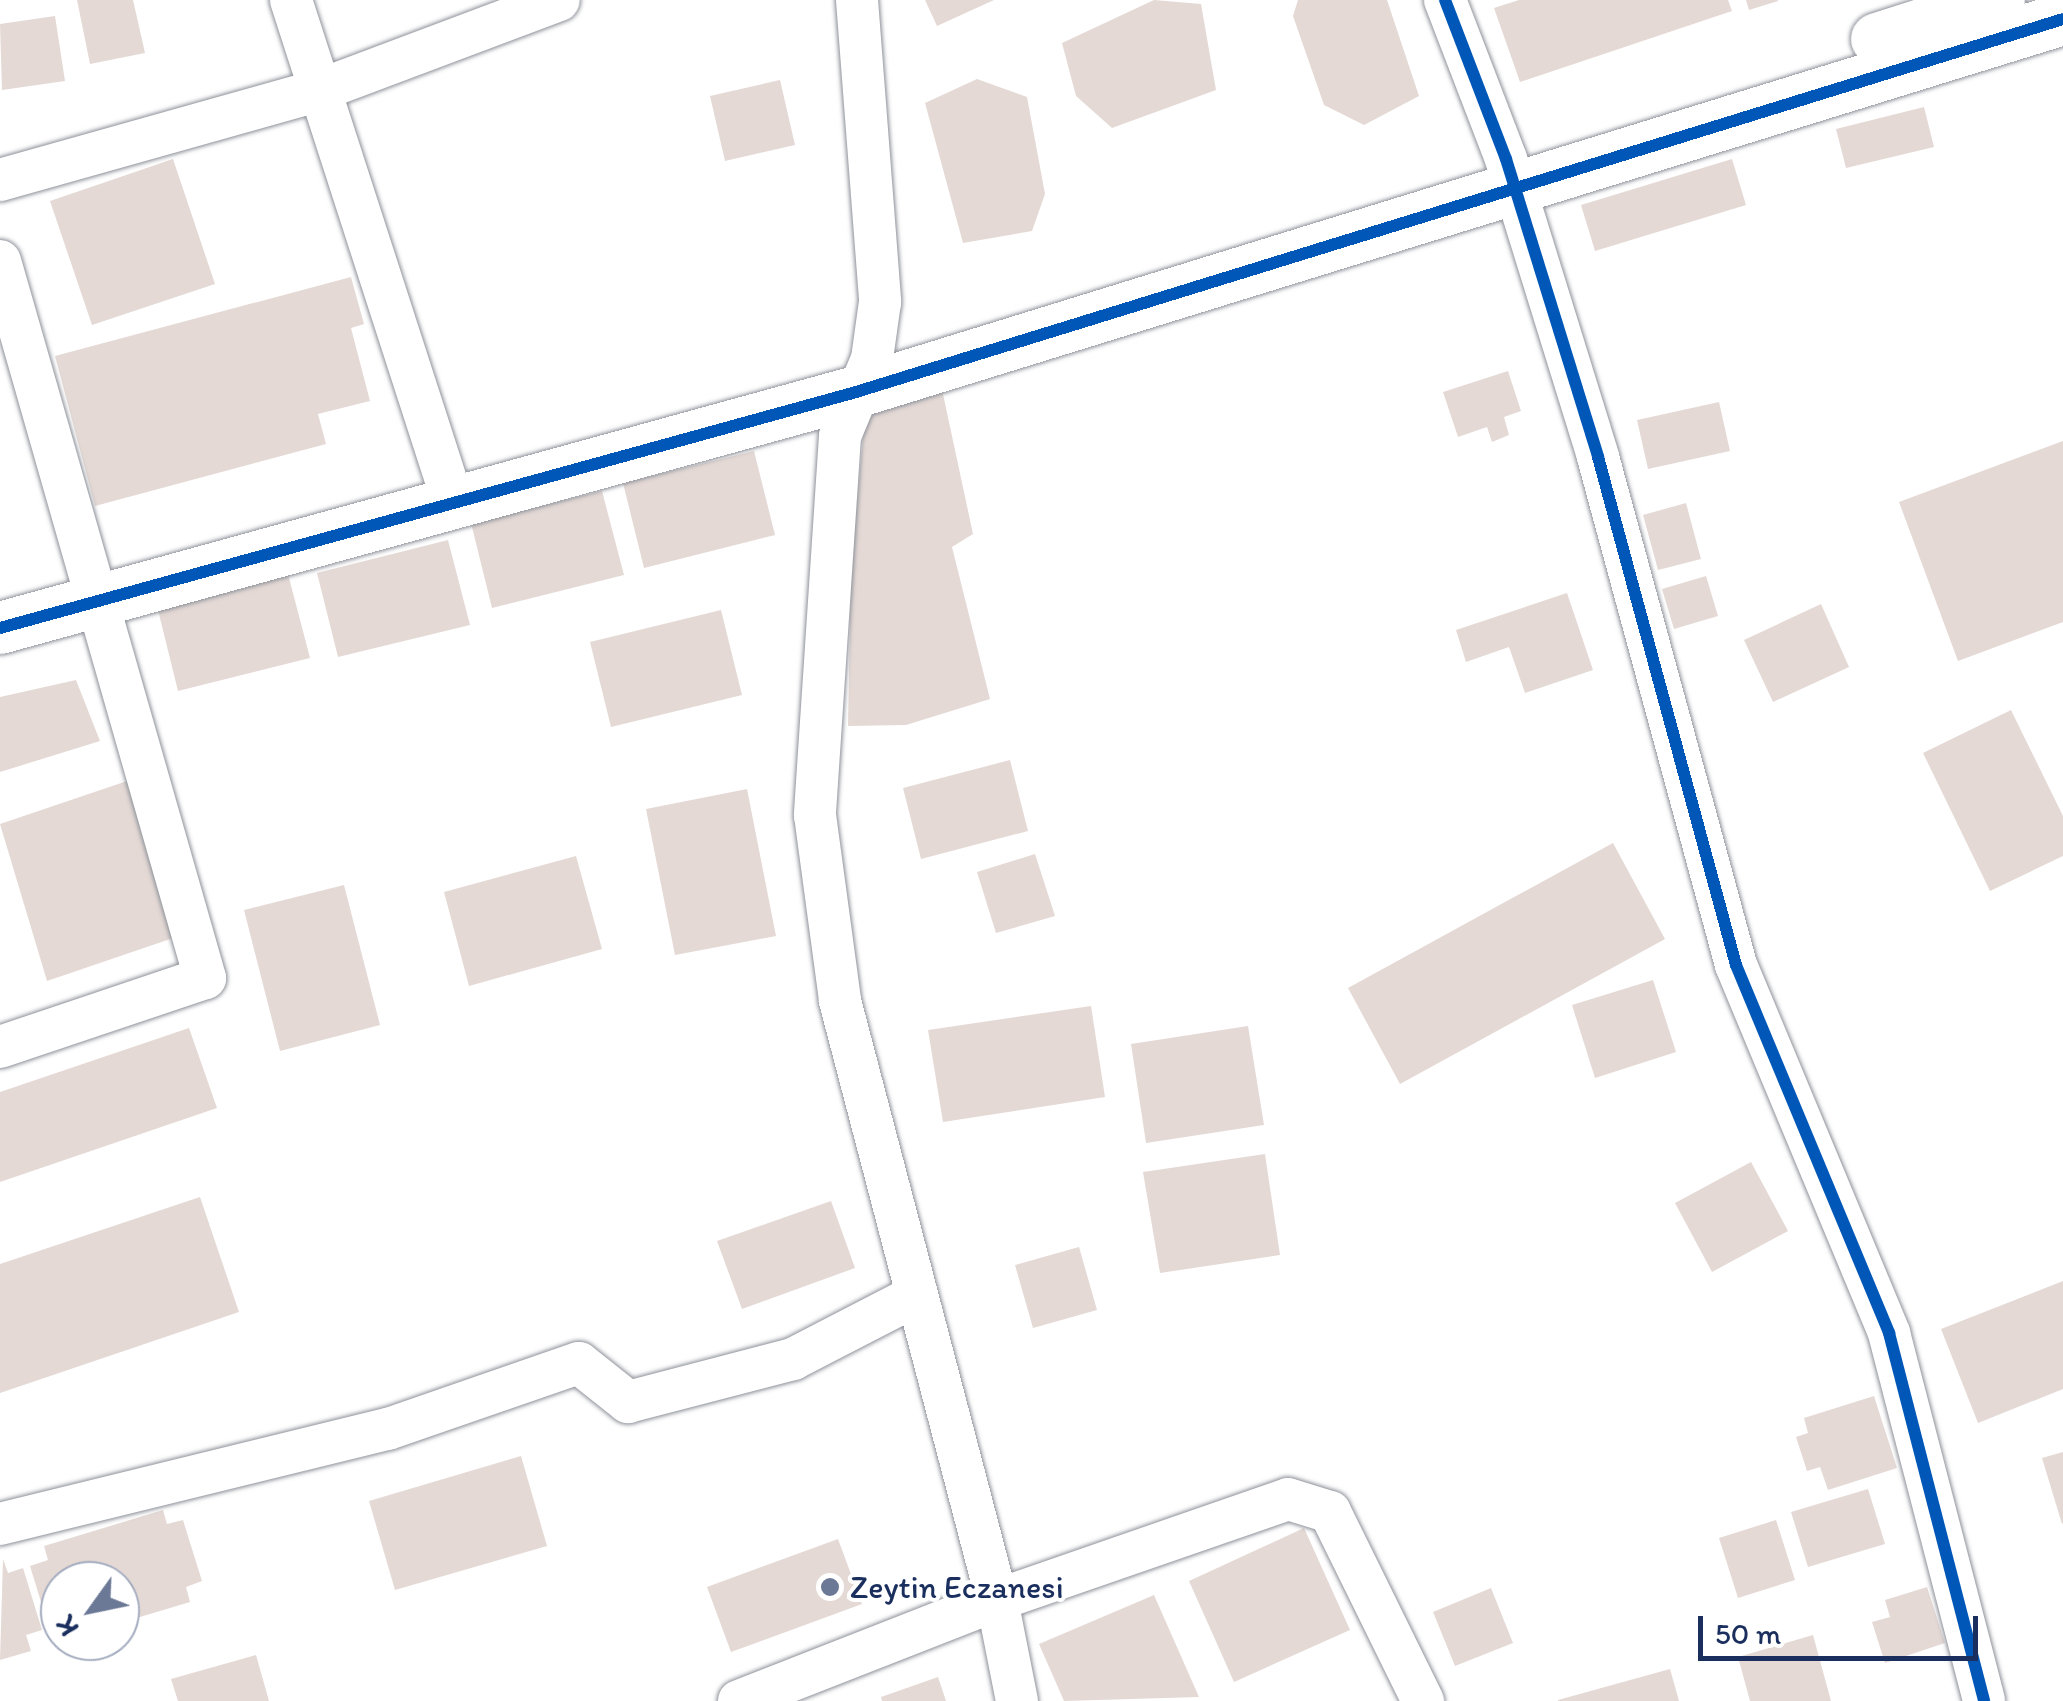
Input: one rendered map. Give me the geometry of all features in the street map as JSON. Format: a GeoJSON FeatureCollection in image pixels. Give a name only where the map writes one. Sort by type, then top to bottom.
{"type":"FeatureCollection","features":[{"type":"Feature","properties":{"kind":"street"},"geometry":{"type":"LineString","coordinates":[[290,0],[446,478]]}},
{"type":"Feature","properties":{"kind":"street"},"geometry":{"type":"LineString","coordinates":[[0,180],[320,90],[558,0]]}},
{"type":"Feature","properties":{"kind":"street"},"geometry":{"type":"LineString","coordinates":[[857,0],[880,302],[864,375],[840,436],[815,815],[840,1001],[913,1297],[997,1600],[1016,1701]]}},
{"type":"Feature","properties":{"kind":"street"},"geometry":{"type":"LineString","coordinates":[[1445,0],[1511,174],[1598,457],[1736,965],[1889,1333],[1984,1701]]}},
{"type":"Feature","properties":{"kind":"street"},"geometry":{"type":"LineString","coordinates":[[1511,174],[1999,0]]}},
{"type":"Feature","properties":{"kind":"street"},"geometry":{"type":"LineString","coordinates":[[0,602],[98,589],[864,375],[1511,174],[2063,19]]}},
{"type":"Feature","properties":{"kind":"street"},"geometry":{"type":"LineString","coordinates":[[0,261],[98,589],[205,978],[0,1047]]}},
{"type":"Feature","properties":{"kind":"street"},"geometry":{"type":"LineString","coordinates":[[0,628],[98,589],[446,478],[864,375]]}},
{"type":"Feature","properties":{"kind":"street"},"geometry":{"type":"LineString","coordinates":[[0,1524],[388,1428],[579,1363],[628,1402],[793,1359],[913,1297]]}},
{"type":"Feature","properties":{"kind":"street"},"geometry":{"type":"LineString","coordinates":[[739,1701],[997,1600],[1288,1500],[1330,1512],[1423,1701]]}},
{"type":"Feature","properties":{"kind":"building"},"geometry":{"type":"Polygon","coordinates":[[[77,0],[133,0],[145,53],[90,64],[77,0]]]}},
{"type":"Feature","properties":{"kind":"building"},"geometry":{"type":"Polygon","coordinates":[[[925,0],[994,0],[937,26],[925,0]]]}},
{"type":"Feature","properties":{"kind":"building"},"geometry":{"type":"Polygon","coordinates":[[[1154,0],[1201,4],[1216,90],[1112,128],[1076,96],[1062,43],[1154,0]]]}},
{"type":"Feature","properties":{"kind":"building"},"geometry":{"type":"Polygon","coordinates":[[[1298,0],[1387,0],[1419,96],[1364,125],[1324,105],[1293,16],[1298,0]]]}},
{"type":"Feature","properties":{"kind":"building"},"geometry":{"type":"Polygon","coordinates":[[[1519,0],[1728,0],[1732,11],[1520,82],[1494,8],[1519,0]]]}},
{"type":"Feature","properties":{"kind":"building"},"geometry":{"type":"Polygon","coordinates":[[[1746,0],[1778,0],[1778,1],[1749,10],[1746,0]]]}},
{"type":"Feature","properties":{"kind":"building"},"geometry":{"type":"Polygon","coordinates":[[[55,16],[65,81],[2,90],[0,24],[55,16]]]}},
{"type":"Feature","properties":{"kind":"building"},"geometry":{"type":"Polygon","coordinates":[[[977,79],[1027,97],[1045,194],[1032,231],[963,243],[925,103],[977,79]]]}},
{"type":"Feature","properties":{"kind":"building"},"geometry":{"type":"Polygon","coordinates":[[[780,80],[795,145],[725,161],[710,96],[780,80]]]}},
{"type":"Feature","properties":{"kind":"building"},"geometry":{"type":"Polygon","coordinates":[[[1924,107],[1934,147],[1846,168],[1836,129],[1924,107]]]}},
{"type":"Feature","properties":{"kind":"building"},"geometry":{"type":"Polygon","coordinates":[[[173,159],[215,284],[92,325],[50,201],[173,159]]]}},
{"type":"Feature","properties":{"kind":"building"},"geometry":{"type":"Polygon","coordinates":[[[1732,159],[1746,205],[1595,251],[1581,205],[1732,159]]]}},
{"type":"Feature","properties":{"kind":"building"},"geometry":{"type":"Polygon","coordinates":[[[351,277],[364,324],[351,328],[370,401],[318,414],[326,444],[95,506],[55,356],[351,277]]]}},
{"type":"Feature","properties":{"kind":"building"},"geometry":{"type":"Polygon","coordinates":[[[1508,371],[1521,411],[1504,417],[1509,435],[1492,442],[1487,427],[1458,437],[1443,392],[1508,371]]]}},
{"type":"Feature","properties":{"kind":"building"},"geometry":{"type":"Polygon","coordinates":[[[940,380],[973,534],[952,547],[990,699],[906,725],[848,726],[851,569],[866,405],[940,380]]]}},
{"type":"Feature","properties":{"kind":"building"},"geometry":{"type":"Polygon","coordinates":[[[1719,402],[1730,451],[1648,469],[1637,420],[1719,402]]]}},
{"type":"Feature","properties":{"kind":"building"},"geometry":{"type":"Polygon","coordinates":[[[2063,441],[2063,622],[1958,661],[1899,502],[2063,441]]]}},
{"type":"Feature","properties":{"kind":"building"},"geometry":{"type":"Polygon","coordinates":[[[754,451],[775,535],[644,568],[623,483],[754,451]]]}},
{"type":"Feature","properties":{"kind":"building"},"geometry":{"type":"Polygon","coordinates":[[[602,491],[624,575],[492,608],[471,523],[602,491]]]}},
{"type":"Feature","properties":{"kind":"building"},"geometry":{"type":"Polygon","coordinates":[[[1686,503],[1701,559],[1658,570],[1643,515],[1686,503]]]}},
{"type":"Feature","properties":{"kind":"building"},"geometry":{"type":"Polygon","coordinates":[[[448,540],[470,625],[338,657],[317,573],[448,540]]]}},
{"type":"Feature","properties":{"kind":"building"},"geometry":{"type":"Polygon","coordinates":[[[288,574],[310,658],[178,691],[157,606],[288,574]]]}},
{"type":"Feature","properties":{"kind":"building"},"geometry":{"type":"Polygon","coordinates":[[[1706,576],[1718,616],[1674,629],[1662,589],[1706,576]]]}},
{"type":"Feature","properties":{"kind":"building"},"geometry":{"type":"Polygon","coordinates":[[[1567,593],[1593,670],[1525,693],[1509,647],[1466,662],[1456,630],[1567,593]]]}},
{"type":"Feature","properties":{"kind":"building"},"geometry":{"type":"Polygon","coordinates":[[[1821,604],[1849,667],[1773,702],[1744,640],[1821,604]]]}},
{"type":"Feature","properties":{"kind":"building"},"geometry":{"type":"Polygon","coordinates":[[[721,610],[742,695],[611,727],[590,642],[721,610]]]}},
{"type":"Feature","properties":{"kind":"building"},"geometry":{"type":"Polygon","coordinates":[[[76,680],[100,741],[0,772],[0,697],[76,680]]]}},
{"type":"Feature","properties":{"kind":"building"},"geometry":{"type":"Polygon","coordinates":[[[2011,710],[2063,816],[2063,856],[1990,891],[1923,753],[2011,710]]]}},
{"type":"Feature","properties":{"kind":"building"},"geometry":{"type":"Polygon","coordinates":[[[1010,760],[1028,831],[921,859],[903,788],[1010,760]]]}},
{"type":"Feature","properties":{"kind":"building"},"geometry":{"type":"Polygon","coordinates":[[[130,780],[182,935],[47,981],[0,824],[130,780]]]}},
{"type":"Feature","properties":{"kind":"building"},"geometry":{"type":"Polygon","coordinates":[[[747,789],[776,936],[675,955],[646,809],[747,789]]]}},
{"type":"Feature","properties":{"kind":"building"},"geometry":{"type":"Polygon","coordinates":[[[1613,843],[1665,939],[1400,1084],[1348,988],[1613,843]]]}},
{"type":"Feature","properties":{"kind":"building"},"geometry":{"type":"Polygon","coordinates":[[[1035,854],[1055,916],[996,933],[977,872],[1035,854]]]}},
{"type":"Feature","properties":{"kind":"building"},"geometry":{"type":"Polygon","coordinates":[[[576,856],[602,949],[469,986],[444,892],[576,856]]]}},
{"type":"Feature","properties":{"kind":"building"},"geometry":{"type":"Polygon","coordinates":[[[344,885],[380,1025],[280,1051],[244,910],[344,885]]]}},
{"type":"Feature","properties":{"kind":"building"},"geometry":{"type":"Polygon","coordinates":[[[1653,980],[1676,1052],[1595,1078],[1572,1005],[1653,980]]]}},
{"type":"Feature","properties":{"kind":"building"},"geometry":{"type":"Polygon","coordinates":[[[1091,1006],[1105,1097],[943,1122],[928,1030],[1091,1006]]]}},
{"type":"Feature","properties":{"kind":"building"},"geometry":{"type":"Polygon","coordinates":[[[1248,1026],[1264,1125],[1146,1143],[1131,1044],[1248,1026]]]}},
{"type":"Feature","properties":{"kind":"building"},"geometry":{"type":"Polygon","coordinates":[[[189,1028],[217,1108],[0,1182],[0,1092],[189,1028]]]}},
{"type":"Feature","properties":{"kind":"building"},"geometry":{"type":"Polygon","coordinates":[[[1265,1154],[1280,1255],[1160,1273],[1143,1172],[1265,1154]]]}},
{"type":"Feature","properties":{"kind":"building"},"geometry":{"type":"Polygon","coordinates":[[[1751,1162],[1788,1231],[1712,1272],[1675,1203],[1751,1162]]]}},
{"type":"Feature","properties":{"kind":"building"},"geometry":{"type":"Polygon","coordinates":[[[200,1197],[239,1312],[0,1393],[0,1264],[200,1197]]]}},
{"type":"Feature","properties":{"kind":"building"},"geometry":{"type":"Polygon","coordinates":[[[831,1201],[855,1268],[742,1309],[717,1241],[831,1201]]]}},
{"type":"Feature","properties":{"kind":"building"},"geometry":{"type":"Polygon","coordinates":[[[1079,1247],[1097,1310],[1033,1328],[1015,1265],[1079,1247]]]}},
{"type":"Feature","properties":{"kind":"building"},"geometry":{"type":"Polygon","coordinates":[[[2063,1281],[2063,1389],[1978,1423],[1941,1329],[2063,1281]]]}},
{"type":"Feature","properties":{"kind":"building"},"geometry":{"type":"Polygon","coordinates":[[[1874,1396],[1897,1468],[1828,1490],[1820,1467],[1807,1471],[1796,1437],[1808,1433],[1804,1418],[1874,1396]]]}},
{"type":"Feature","properties":{"kind":"building"},"geometry":{"type":"Polygon","coordinates":[[[2063,1452],[2063,1523],[2062,1524],[2042,1458],[2063,1452]]]}},
{"type":"Feature","properties":{"kind":"building"},"geometry":{"type":"Polygon","coordinates":[[[521,1456],[547,1546],[395,1590],[369,1501],[521,1456]]]}},
{"type":"Feature","properties":{"kind":"building"},"geometry":{"type":"Polygon","coordinates":[[[1868,1489],[1885,1544],[1808,1567],[1791,1512],[1868,1489]]]}},
{"type":"Feature","properties":{"kind":"building"},"geometry":{"type":"Polygon","coordinates":[[[163,1510],[167,1524],[183,1520],[202,1581],[186,1587],[190,1602],[140,1617],[140,1561],[45,1561],[48,1560],[44,1546],[163,1510]]]}},
{"type":"Feature","properties":{"kind":"building"},"geometry":{"type":"Polygon","coordinates":[[[1776,1520],[1795,1580],[1738,1598],[1719,1538],[1776,1520]]]}},
{"type":"Feature","properties":{"kind":"building"},"geometry":{"type":"Polygon","coordinates":[[[1304,1528],[1350,1630],[1234,1682],[1189,1581],[1304,1528]]]}},
{"type":"Feature","properties":{"kind":"building"},"geometry":{"type":"Polygon","coordinates":[[[838,1539],[862,1604],[731,1652],[707,1587],[838,1539]]]}},
{"type":"Feature","properties":{"kind":"building"},"geometry":{"type":"Polygon","coordinates":[[[3,1559],[8,1573],[23,1568],[40,1631],[26,1635],[31,1651],[0,1660],[3,1559]]]}},
{"type":"Feature","properties":{"kind":"building"},"geometry":{"type":"Polygon","coordinates":[[[40,1563],[40,1599],[30,1566],[40,1563]]]}},
{"type":"Feature","properties":{"kind":"building"},"geometry":{"type":"Polygon","coordinates":[[[1927,1587],[1945,1643],[1885,1663],[1872,1622],[1890,1617],[1885,1600],[1927,1587]]]}},
{"type":"Feature","properties":{"kind":"building"},"geometry":{"type":"Polygon","coordinates":[[[1491,1588],[1513,1643],[1455,1666],[1433,1612],[1491,1588]]]}},
{"type":"Feature","properties":{"kind":"building"},"geometry":{"type":"Polygon","coordinates":[[[1154,1595],[1199,1697],[1064,1701],[1039,1644],[1154,1595]]]}},
{"type":"Feature","properties":{"kind":"building"},"geometry":{"type":"Polygon","coordinates":[[[1813,1635],[1831,1701],[1750,1701],[1738,1657],[1813,1635]]]}},
{"type":"Feature","properties":{"kind":"building"},"geometry":{"type":"Polygon","coordinates":[[[256,1655],[269,1701],[178,1701],[171,1679],[256,1655]]]}},
{"type":"Feature","properties":{"kind":"building"},"geometry":{"type":"Polygon","coordinates":[[[1670,1669],[1679,1701],[1558,1701],[1558,1700],[1670,1669]]]}},
{"type":"Feature","properties":{"kind":"building"},"geometry":{"type":"Polygon","coordinates":[[[938,1677],[946,1701],[882,1701],[881,1697],[938,1677]]]}},
{"type":"Feature","properties":{"kind":"cycle path"},"geometry":{"type":"LineString","coordinates":[[1445,0],[1506,159],[1598,457],[1736,965],[1889,1333],[1984,1701]]}},
{"type":"Feature","properties":{"kind":"cycle path"},"geometry":{"type":"LineString","coordinates":[[0,628],[856,392],[2063,19]]}},
{"type":"Feature","properties":{"kind":"place","name":"Zeytin Eczanesi"},"geometry":{"type":"Point","coordinates":[830,1587]}}]}
